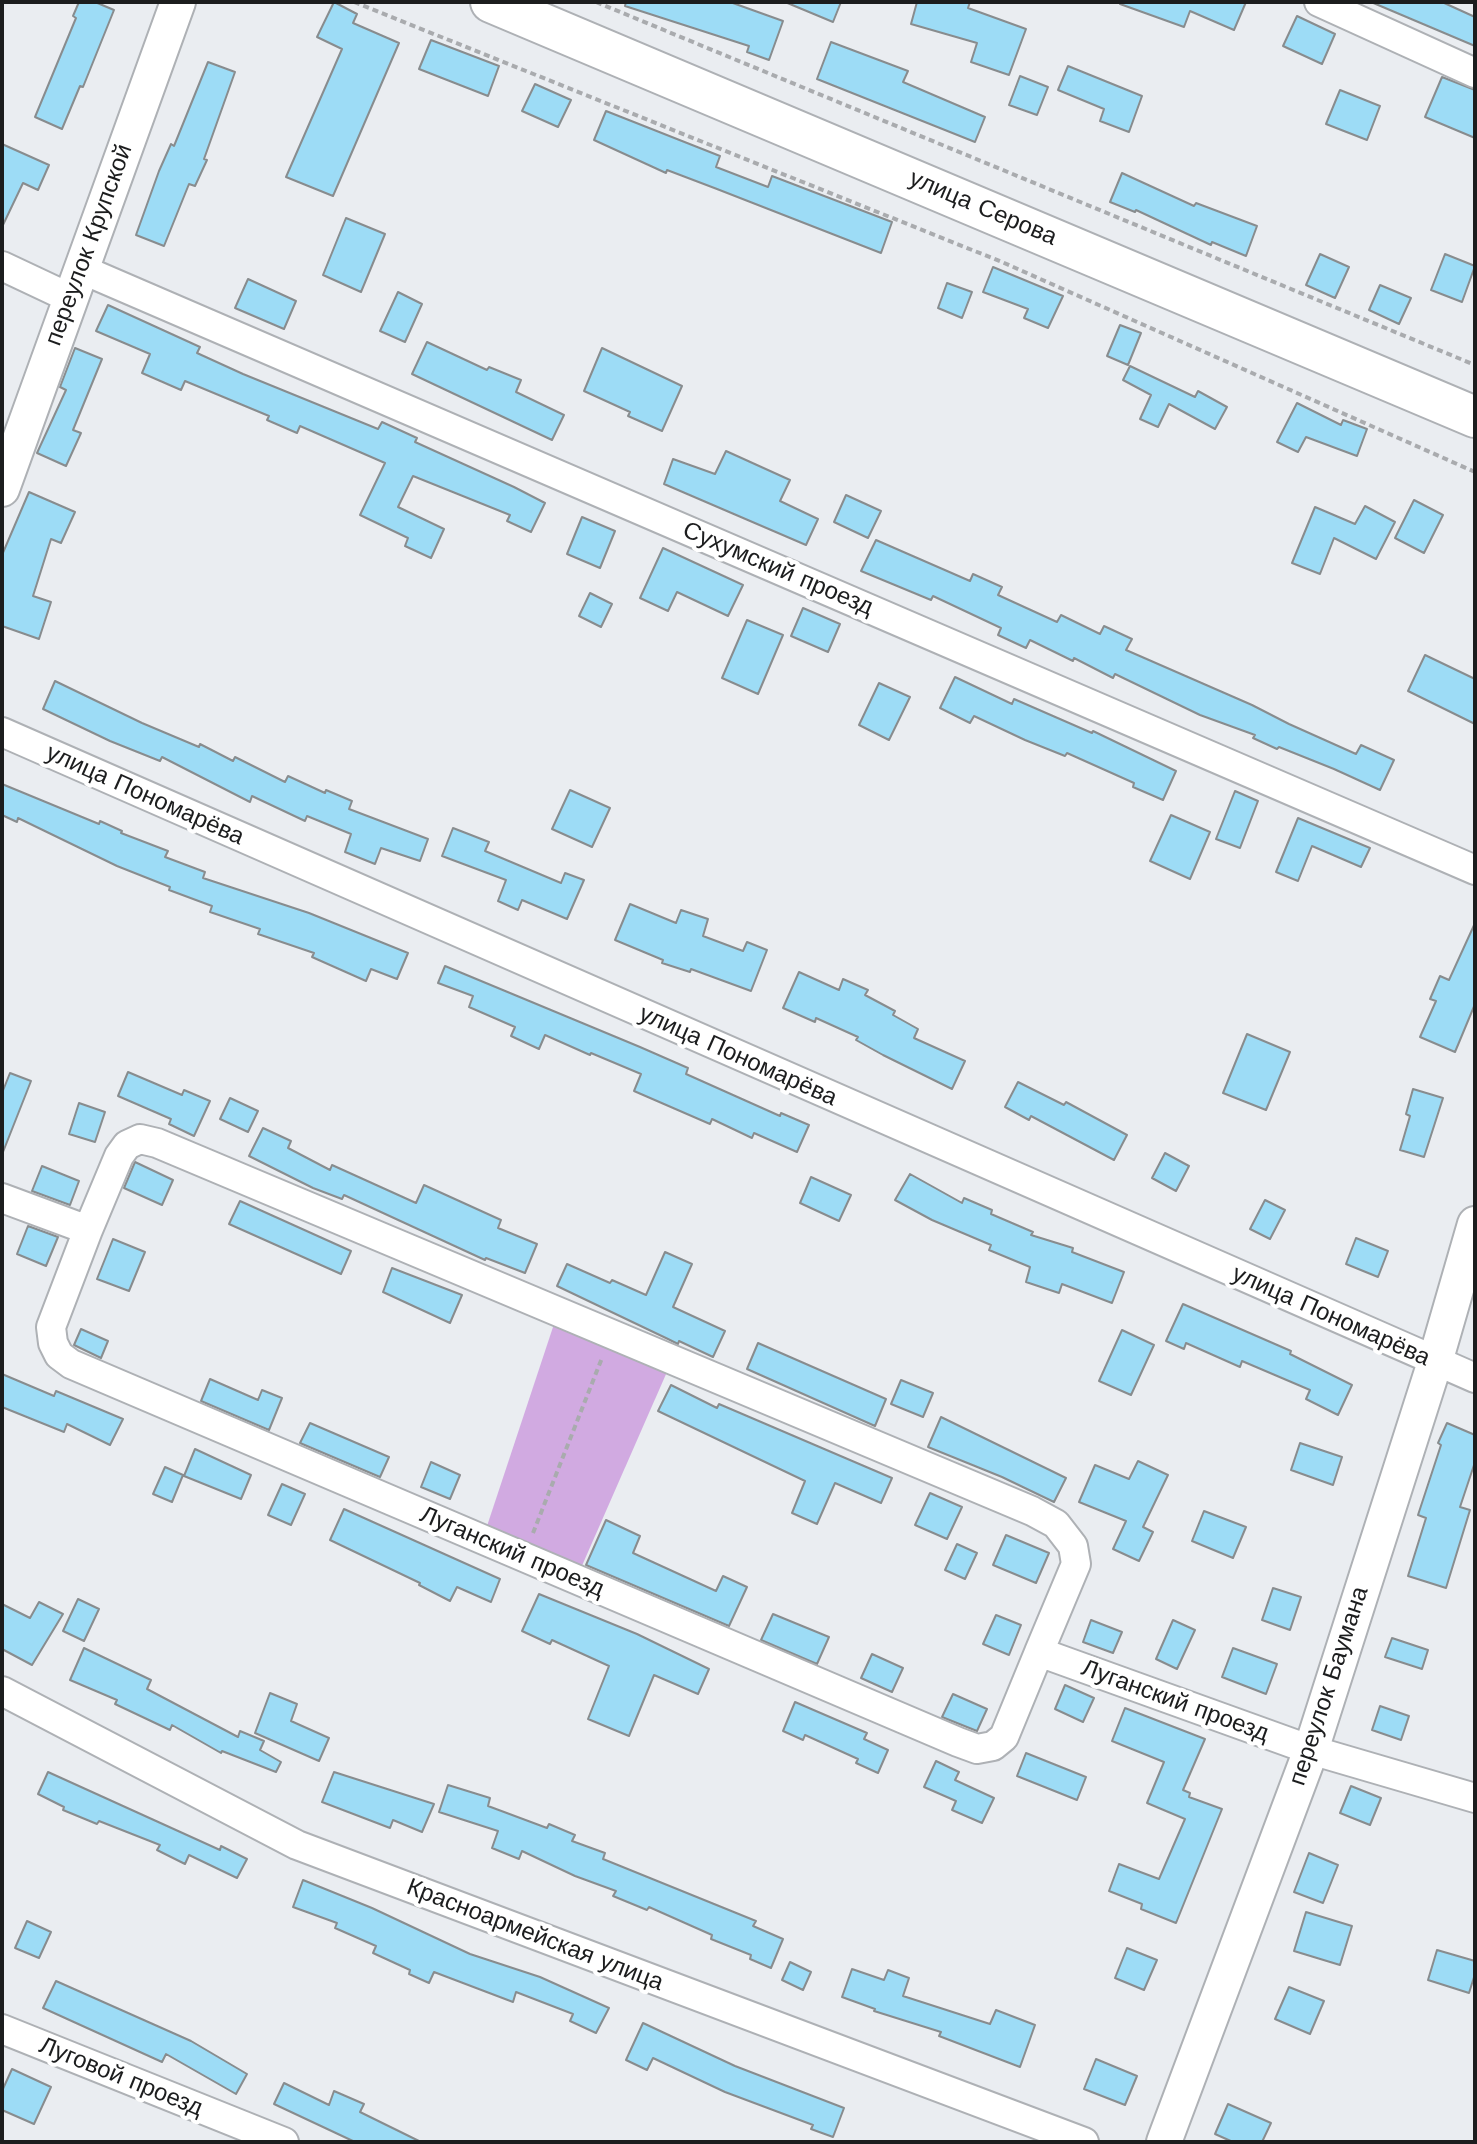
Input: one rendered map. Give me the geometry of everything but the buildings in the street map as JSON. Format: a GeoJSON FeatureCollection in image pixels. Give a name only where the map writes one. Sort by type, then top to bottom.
{"type":"FeatureCollection","features":[{"type":"Feature","properties":{"kind":"main road","name":"улица Серова"},"geometry":{"type":"LineString","coordinates":[[491,2],[1475,417]]}},
{"type":"Feature","properties":{"kind":"street","name":"переулок Крупской"},"geometry":{"type":"LineString","coordinates":[[2,489],[178,2]]}},
{"type":"Feature","properties":{"kind":"street"},"geometry":{"type":"LineString","coordinates":[[1319,2],[1475,73]]}},
{"type":"Feature","properties":{"kind":"street","name":"Сухумский проезд"},"geometry":{"type":"LineString","coordinates":[[2,266],[75,284],[1475,870]]}},
{"type":"Feature","properties":{"kind":"street","name":"улица Пономарёва"},"geometry":{"type":"LineString","coordinates":[[2,732],[1475,1378]]}},
{"type":"Feature","properties":{"kind":"street","name":"Луганский проезд"},"geometry":{"type":"LineString","coordinates":[[140,1139],[157,1143],[1032,1511],[1056,1524],[1073,1546],[1076,1564],[1004,1737],[993,1746],[977,1749],[71,1364],[59,1355],[53,1343],[51,1327],[88,1230],[119,1156],[127,1145],[140,1139]]}},
{"type":"Feature","properties":{"kind":"street"},"geometry":{"type":"LineString","coordinates":[[2,1198],[88,1230]]}},
{"type":"Feature","properties":{"kind":"street","name":"переулок Баумана"},"geometry":{"type":"LineString","coordinates":[[1164,2142],[1311,1750],[1435,1362],[1475,1224]]}},
{"type":"Feature","properties":{"kind":"street","name":"Луганский проезд"},"geometry":{"type":"LineString","coordinates":[[1039,1652],[1311,1750],[1475,1798]]}},
{"type":"Feature","properties":{"kind":"street","name":"Красноармейская улица"},"geometry":{"type":"LineString","coordinates":[[2,1691],[297,1845],[1084,2142]]}},
{"type":"Feature","properties":{"kind":"street","name":"Луговой проезд"},"geometry":{"type":"LineString","coordinates":[[2,2029],[284,2142]]}},
{"type":"Feature","properties":{"kind":"path"},"geometry":{"type":"LineString","coordinates":[[354,2],[1002,262],[1475,472]]}},
{"type":"Feature","properties":{"kind":"path"},"geometry":{"type":"LineString","coordinates":[[596,2],[1475,365]]}},
{"type":"Feature","properties":{"kind":"path"},"geometry":{"type":"LineString","coordinates":[[523,1557],[611,1334]]}},
{"type":"Feature","properties":{"kind":"shaded area"},"geometry":{"type":"Polygon","coordinates":[[[556,1318],[670,1365],[581,1568],[486,1529],[556,1318]]]}}]}
